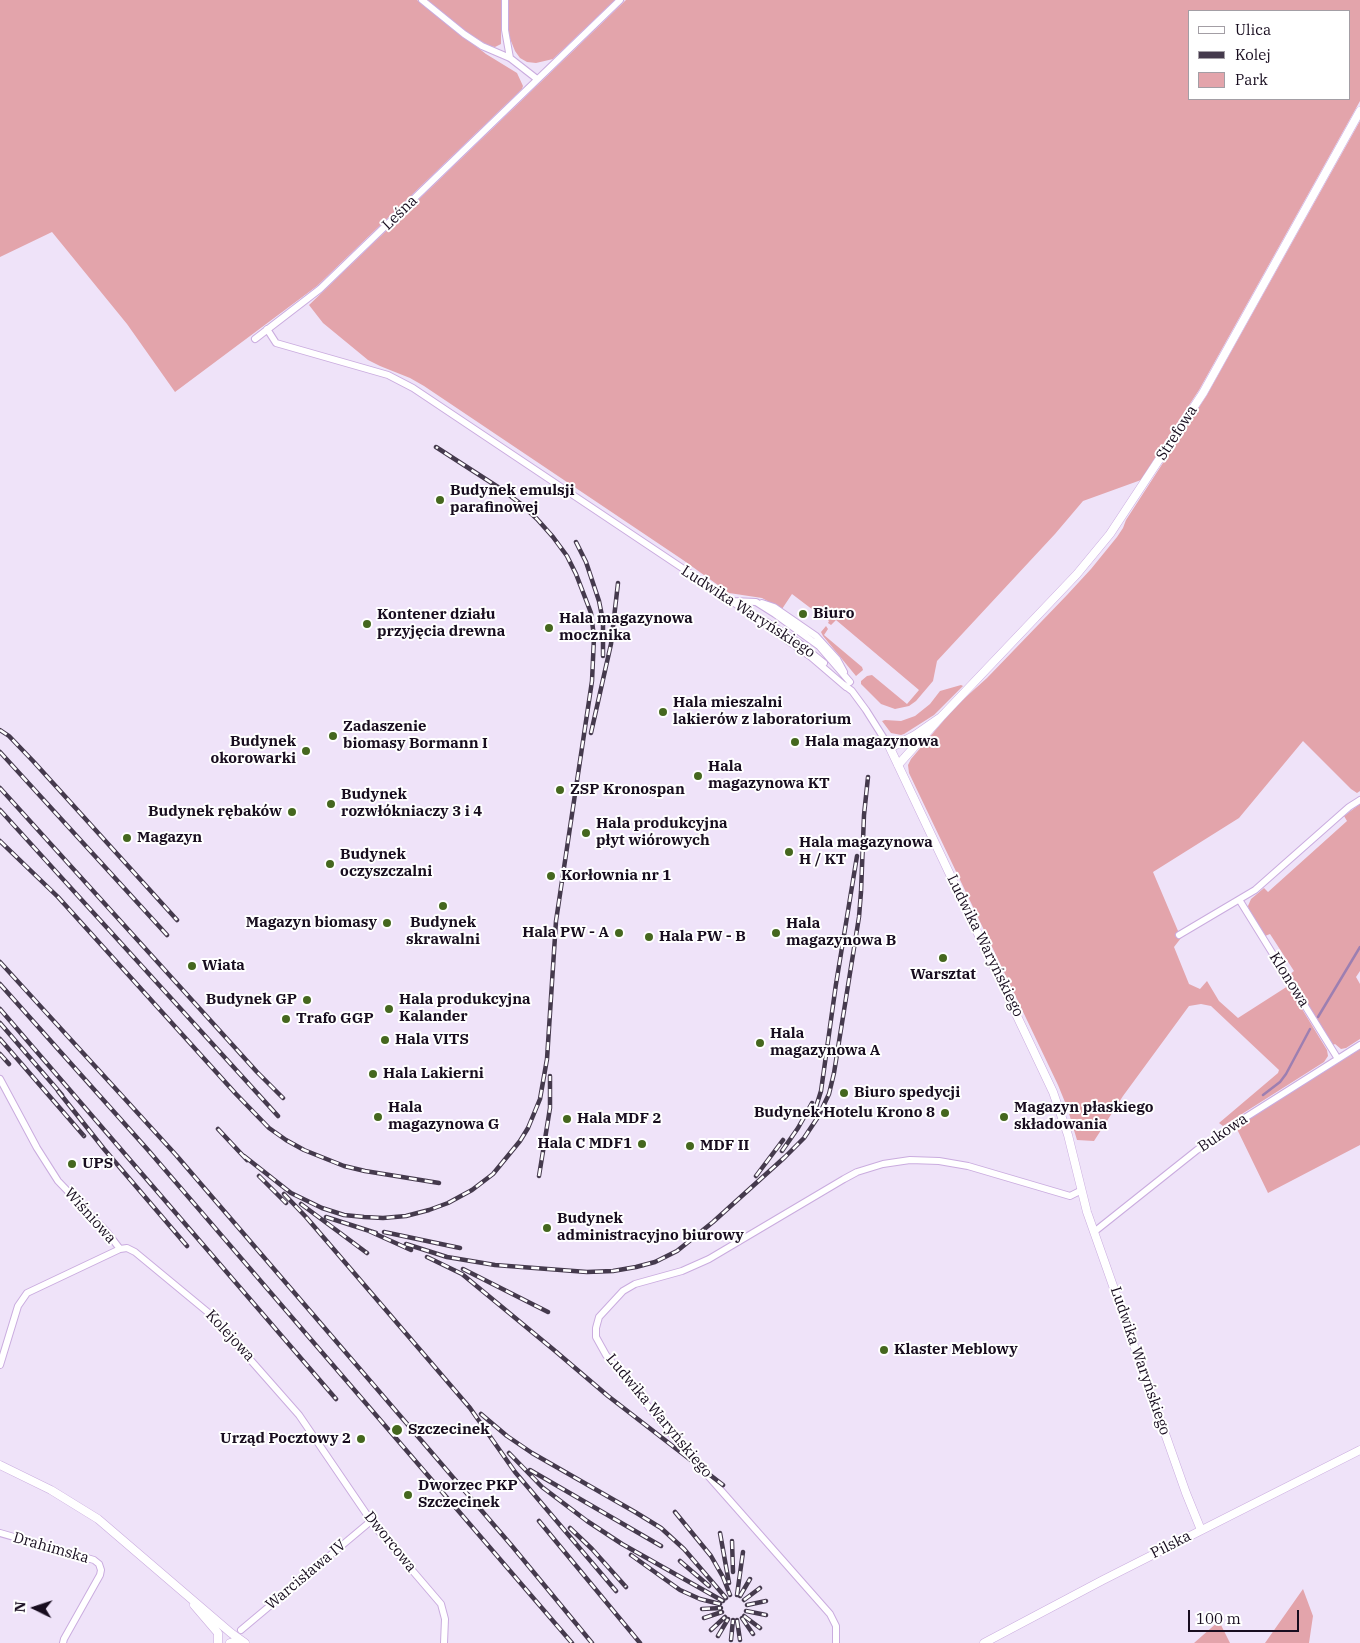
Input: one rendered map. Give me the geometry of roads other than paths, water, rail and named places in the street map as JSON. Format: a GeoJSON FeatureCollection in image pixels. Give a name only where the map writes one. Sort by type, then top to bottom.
{"type":"FeatureCollection","features":[{"type":"Feature","properties":{"kind":"street"},"geometry":{"type":"LineString","coordinates":[[422,0],[464,34],[489,50],[510,58],[537,79]]}},
{"type":"Feature","properties":{"kind":"street"},"geometry":{"type":"LineString","coordinates":[[505,0],[505,30],[510,58]]}},
{"type":"Feature","properties":{"kind":"street","name":"Leśna"},"geometry":{"type":"LineString","coordinates":[[255,339],[320,290],[620,0]]}},
{"type":"Feature","properties":{"kind":"street","name":"Strefowa"},"geometry":{"type":"LineString","coordinates":[[898,765],[941,716],[1077,574],[1114,528],[1203,392],[1360,111]]}},
{"type":"Feature","properties":{"kind":"street","name":"Ludwika Waryńskiego"},"geometry":{"type":"LineString","coordinates":[[267,330],[276,343],[358,366],[388,376],[413,388],[752,616],[761,618],[798,642],[848,685],[872,718],[890,748],[1053,1092],[1068,1135],[1080,1191],[1186,1493],[1202,1530]]}},
{"type":"Feature","properties":{"kind":"street"},"geometry":{"type":"LineString","coordinates":[[730,600],[756,602],[812,640],[848,685]]}},
{"type":"Feature","properties":{"kind":"street","name":"Strefowa"},"geometry":{"type":"LineString","coordinates":[[890,748],[915,735],[941,716]]}},
{"type":"Feature","properties":{"kind":"street"},"geometry":{"type":"LineString","coordinates":[[1179,935],[1240,901],[1264,883],[1349,807],[1360,800]]}},
{"type":"Feature","properties":{"kind":"street","name":"Klonowa"},"geometry":{"type":"LineString","coordinates":[[1240,901],[1338,1059]]}},
{"type":"Feature","properties":{"kind":"street","name":"Bukowa"},"geometry":{"type":"LineString","coordinates":[[1094,1232],[1205,1145],[1360,1045]]}},
{"type":"Feature","properties":{"kind":"street","name":"Wiśniowa"},"geometry":{"type":"LineString","coordinates":[[0,1079],[37,1148],[58,1181],[107,1232],[120,1249],[27,1293],[18,1306],[0,1365]]}},
{"type":"Feature","properties":{"kind":"street","name":"Ludwika Waryńskiego"},"geometry":{"type":"LineString","coordinates":[[836,1643],[836,1626],[830,1614],[665,1426],[606,1355],[596,1337],[596,1328],[600,1317],[613,1301],[629,1288],[709,1259],[844,1179],[865,1169],[883,1164],[910,1160],[939,1161],[968,1166],[1070,1196],[1080,1191]]}},
{"type":"Feature","properties":{"kind":"street","name":"Kolejowa"},"geometry":{"type":"LineString","coordinates":[[120,1249],[127,1248],[135,1252],[210,1314],[292,1406],[321,1447]]}},
{"type":"Feature","properties":{"kind":"street","name":"Dworcowa"},"geometry":{"type":"LineString","coordinates":[[321,1447],[371,1520],[441,1604],[445,1619],[444,1642]]}},
{"type":"Feature","properties":{"kind":"street","name":"Pilska"},"geometry":{"type":"LineString","coordinates":[[984,1643],[1360,1450]]}},
{"type":"Feature","properties":{"kind":"street"},"geometry":{"type":"LineString","coordinates":[[0,1465],[50,1490],[107,1526],[241,1642]]}},
{"type":"Feature","properties":{"kind":"street","name":"Warcisława IV"},"geometry":{"type":"LineString","coordinates":[[241,1630],[371,1520]]}},
{"type":"Feature","properties":{"kind":"street","name":"Drahimska"},"geometry":{"type":"LineString","coordinates":[[0,1534],[94,1560],[100,1567],[100,1575],[63,1643]]}},
{"type":"Feature","properties":{"kind":"street"},"geometry":{"type":"LineString","coordinates":[[186,1594],[218,1633],[218,1643]]}},
{"type":"Feature","properties":{"kind":"street"},"geometry":{"type":"LineString","coordinates":[[230,1643],[241,1642]]}},
{"type":"Feature","properties":{"kind":"waterway"},"geometry":{"type":"LineString","coordinates":[[1318,1017],[1360,947]]}},
{"type":"Feature","properties":{"kind":"waterway"},"geometry":{"type":"LineString","coordinates":[[1263,1095],[1280,1082],[1286,1074],[1310,1029]]}},
{"type":"Feature","properties":{"kind":"railway"},"geometry":{"type":"LineString","coordinates":[[244,1156],[291,1193],[322,1208],[344,1215],[364,1217],[406,1216],[448,1203],[472,1190],[493,1174],[520,1141],[528,1128],[540,1099],[547,1059],[556,921],[592,681],[594,637],[591,613],[567,556],[537,519],[501,489],[436,447]]}},
{"type":"Feature","properties":{"kind":"railway"},"geometry":{"type":"LineString","coordinates":[[576,542],[586,562],[599,601],[603,621],[603,656]]}},
{"type":"Feature","properties":{"kind":"railway"},"geometry":{"type":"LineString","coordinates":[[591,733],[611,644],[618,583]]}},
{"type":"Feature","properties":{"kind":"railway"},"geometry":{"type":"LineString","coordinates":[[0,730],[9,736],[33,761],[177,920]]}},
{"type":"Feature","properties":{"kind":"railway"},"geometry":{"type":"LineString","coordinates":[[0,752],[167,935]]}},
{"type":"Feature","properties":{"kind":"railway"},"geometry":{"type":"LineString","coordinates":[[406,1244],[447,1257],[495,1265],[587,1272],[613,1271],[655,1262],[677,1251],[713,1222],[804,1138],[818,1117],[829,1094],[834,1073],[859,917],[864,815],[868,777]]}},
{"type":"Feature","properties":{"kind":"railway"},"geometry":{"type":"LineString","coordinates":[[0,788],[257,1072],[283,1098]]}},
{"type":"Feature","properties":{"kind":"railway"},"geometry":{"type":"LineString","coordinates":[[0,810],[278,1116]]}},
{"type":"Feature","properties":{"kind":"railway"},"geometry":{"type":"LineString","coordinates":[[0,841],[58,897],[269,1128],[304,1150],[344,1166],[439,1183]]}},
{"type":"Feature","properties":{"kind":"railway"},"geometry":{"type":"LineString","coordinates":[[816,1107],[821,1091],[857,856]]}},
{"type":"Feature","properties":{"kind":"railway"},"geometry":{"type":"LineString","coordinates":[[0,962],[176,1155],[512,1546],[592,1643]]}},
{"type":"Feature","properties":{"kind":"railway"},"geometry":{"type":"LineString","coordinates":[[0,984],[148,1150],[572,1643]]}},
{"type":"Feature","properties":{"kind":"railway"},"geometry":{"type":"LineString","coordinates":[[0,1009],[336,1399]]}},
{"type":"Feature","properties":{"kind":"railway"},"geometry":{"type":"LineString","coordinates":[[0,1023],[62,1095]]}},
{"type":"Feature","properties":{"kind":"railway"},"geometry":{"type":"LineString","coordinates":[[0,1039],[84,1136]]}},
{"type":"Feature","properties":{"kind":"railway"},"geometry":{"type":"LineString","coordinates":[[0,1054],[9,1064]]}},
{"type":"Feature","properties":{"kind":"railway"},"geometry":{"type":"LineString","coordinates":[[539,1176],[550,1108],[550,1076]]}},
{"type":"Feature","properties":{"kind":"railway"},"geometry":{"type":"LineString","coordinates":[[58,1091],[104,1149],[187,1246]]}},
{"type":"Feature","properties":{"kind":"railway"},"geometry":{"type":"LineString","coordinates":[[782,1151],[812,1103]]}},
{"type":"Feature","properties":{"kind":"railway"},"geometry":{"type":"LineString","coordinates":[[218,1129],[247,1160]]}},
{"type":"Feature","properties":{"kind":"railway"},"geometry":{"type":"LineString","coordinates":[[756,1176],[783,1140]]}},
{"type":"Feature","properties":{"kind":"railway"},"geometry":{"type":"LineString","coordinates":[[259,1176],[286,1203]]}},
{"type":"Feature","properties":{"kind":"railway"},"geometry":{"type":"LineString","coordinates":[[284,1194],[306,1217],[470,1408],[515,1472],[616,1591]]}},
{"type":"Feature","properties":{"kind":"railway"},"geometry":{"type":"LineString","coordinates":[[301,1204],[367,1253]]}},
{"type":"Feature","properties":{"kind":"railway"},"geometry":{"type":"LineString","coordinates":[[326,1217],[376,1233]]}},
{"type":"Feature","properties":{"kind":"railway"},"geometry":{"type":"LineString","coordinates":[[369,1231],[411,1250]]}},
{"type":"Feature","properties":{"kind":"railway"},"geometry":{"type":"LineString","coordinates":[[384,1232],[460,1248]]}},
{"type":"Feature","properties":{"kind":"railway"},"geometry":{"type":"LineString","coordinates":[[427,1257],[462,1274],[608,1396],[723,1485]]}},
{"type":"Feature","properties":{"kind":"railway"},"geometry":{"type":"LineString","coordinates":[[463,1269],[548,1312]]}},
{"type":"Feature","properties":{"kind":"railway"},"geometry":{"type":"LineString","coordinates":[[481,1414],[507,1436],[532,1453],[661,1528],[684,1549],[726,1598]]}},
{"type":"Feature","properties":{"kind":"railway"},"geometry":{"type":"LineString","coordinates":[[509,1453],[542,1487],[587,1521],[622,1544],[723,1601]]}},
{"type":"Feature","properties":{"kind":"railway"},"geometry":{"type":"LineString","coordinates":[[530,1470],[661,1546]]}},
{"type":"Feature","properties":{"kind":"railway"},"geometry":{"type":"LineString","coordinates":[[675,1512],[711,1556],[723,1577],[730,1595]]}},
{"type":"Feature","properties":{"kind":"railway"},"geometry":{"type":"LineString","coordinates":[[539,1521],[640,1643]]}},
{"type":"Feature","properties":{"kind":"railway"},"geometry":{"type":"LineString","coordinates":[[570,1528],[626,1587]]}},
{"type":"Feature","properties":{"kind":"railway"},"geometry":{"type":"LineString","coordinates":[[720,1533],[729,1583]]}},
{"type":"Feature","properties":{"kind":"railway"},"geometry":{"type":"LineString","coordinates":[[732,1541],[733,1572]]}},
{"type":"Feature","properties":{"kind":"railway"},"geometry":{"type":"LineString","coordinates":[[737,1595],[743,1552]]}},
{"type":"Feature","properties":{"kind":"railway"},"geometry":{"type":"LineString","coordinates":[[631,1555],[680,1590],[700,1599],[720,1604]]}},
{"type":"Feature","properties":{"kind":"railway"},"geometry":{"type":"LineString","coordinates":[[680,1561],[709,1586]]}},
{"type":"Feature","properties":{"kind":"railway"},"geometry":{"type":"LineString","coordinates":[[740,1596],[750,1579]]}},
{"type":"Feature","properties":{"kind":"railway"},"geometry":{"type":"LineString","coordinates":[[744,1600],[760,1588]]}},
{"type":"Feature","properties":{"kind":"railway"},"geometry":{"type":"LineString","coordinates":[[747,1605],[766,1601]]}},
{"type":"Feature","properties":{"kind":"railway"},"geometry":{"type":"LineString","coordinates":[[702,1609],[721,1608]]}},
{"type":"Feature","properties":{"kind":"railway"},"geometry":{"type":"LineString","coordinates":[[746,1611],[766,1615]]}},
{"type":"Feature","properties":{"kind":"railway"},"geometry":{"type":"LineString","coordinates":[[704,1618],[722,1612]]}},
{"type":"Feature","properties":{"kind":"railway"},"geometry":{"type":"LineString","coordinates":[[744,1616],[760,1628]]}},
{"type":"Feature","properties":{"kind":"railway"},"geometry":{"type":"LineString","coordinates":[[711,1630],[725,1617]]}},
{"type":"Feature","properties":{"kind":"railway"},"geometry":{"type":"LineString","coordinates":[[742,1618],[753,1634]]}},
{"type":"Feature","properties":{"kind":"railway"},"geometry":{"type":"LineString","coordinates":[[718,1636],[728,1619]]}},
{"type":"Feature","properties":{"kind":"railway"},"geometry":{"type":"LineString","coordinates":[[731,1640],[733,1620]]}},
{"type":"Feature","properties":{"kind":"railway"},"geometry":{"type":"LineString","coordinates":[[737,1620],[740,1640]]}},
{"type":"Feature","properties":{"kind":"place","name":"Budynek emulsji parafinowej"},"geometry":{"type":"Point","coordinates":[440,500]}},
{"type":"Feature","properties":{"kind":"place","name":"Biuro"},"geometry":{"type":"Point","coordinates":[803,614]}},
{"type":"Feature","properties":{"kind":"place","name":"Kontener działu przyjęcia drewna"},"geometry":{"type":"Point","coordinates":[367,624]}},
{"type":"Feature","properties":{"kind":"place","name":"Hala magazynowa mocznika"},"geometry":{"type":"Point","coordinates":[549,628]}},
{"type":"Feature","properties":{"kind":"place","name":"Hala mieszalni lakierów z laboratorium"},"geometry":{"type":"Point","coordinates":[663,712]}},
{"type":"Feature","properties":{"kind":"place","name":"Zadaszenie biomasy Bormann I"},"geometry":{"type":"Point","coordinates":[333,736]}},
{"type":"Feature","properties":{"kind":"place","name":"Hala magazynowa"},"geometry":{"type":"Point","coordinates":[795,742]}},
{"type":"Feature","properties":{"kind":"place","name":"Budynek okorowarki"},"geometry":{"type":"Point","coordinates":[306,751]}},
{"type":"Feature","properties":{"kind":"place","name":"Hala magazynowa KT"},"geometry":{"type":"Point","coordinates":[698,776]}},
{"type":"Feature","properties":{"kind":"place","name":"ZSP Kronospan"},"geometry":{"type":"Point","coordinates":[560,790]}},
{"type":"Feature","properties":{"kind":"place","name":"Budynek rozwłókniaczy 3 i 4"},"geometry":{"type":"Point","coordinates":[331,804]}},
{"type":"Feature","properties":{"kind":"place","name":"Budynek rębaków"},"geometry":{"type":"Point","coordinates":[292,812]}},
{"type":"Feature","properties":{"kind":"place","name":"Hala produkcyjna płyt wiórowych"},"geometry":{"type":"Point","coordinates":[586,833]}},
{"type":"Feature","properties":{"kind":"place","name":"Magazyn"},"geometry":{"type":"Point","coordinates":[127,838]}},
{"type":"Feature","properties":{"kind":"place","name":"Hala magazynowa H / KT"},"geometry":{"type":"Point","coordinates":[789,852]}},
{"type":"Feature","properties":{"kind":"place","name":"Budynek oczyszczalni"},"geometry":{"type":"Point","coordinates":[330,864]}},
{"type":"Feature","properties":{"kind":"place","name":"Korłownia nr 1"},"geometry":{"type":"Point","coordinates":[551,876]}},
{"type":"Feature","properties":{"kind":"place","name":"Budynek skrawalni"},"geometry":{"type":"Point","coordinates":[443,906]}},
{"type":"Feature","properties":{"kind":"place","name":"Magazyn biomasy"},"geometry":{"type":"Point","coordinates":[387,923]}},
{"type":"Feature","properties":{"kind":"place","name":"Hala PW - A"},"geometry":{"type":"Point","coordinates":[619,933]}},
{"type":"Feature","properties":{"kind":"place","name":"Hala magazynowa B"},"geometry":{"type":"Point","coordinates":[776,933]}},
{"type":"Feature","properties":{"kind":"place","name":"Hala PW - B"},"geometry":{"type":"Point","coordinates":[649,937]}},
{"type":"Feature","properties":{"kind":"place","name":"Warsztat"},"geometry":{"type":"Point","coordinates":[943,958]}},
{"type":"Feature","properties":{"kind":"place","name":"Wiata"},"geometry":{"type":"Point","coordinates":[192,966]}},
{"type":"Feature","properties":{"kind":"place","name":"Budynek GP"},"geometry":{"type":"Point","coordinates":[307,1000]}},
{"type":"Feature","properties":{"kind":"place","name":"Hala produkcyjna Kalander"},"geometry":{"type":"Point","coordinates":[389,1009]}},
{"type":"Feature","properties":{"kind":"place","name":"Trafo GGP"},"geometry":{"type":"Point","coordinates":[286,1019]}},
{"type":"Feature","properties":{"kind":"place","name":"Hala VITS"},"geometry":{"type":"Point","coordinates":[385,1040]}},
{"type":"Feature","properties":{"kind":"place","name":"Hala magazynowa A"},"geometry":{"type":"Point","coordinates":[760,1043]}},
{"type":"Feature","properties":{"kind":"place","name":"Hala Lakierni"},"geometry":{"type":"Point","coordinates":[373,1074]}},
{"type":"Feature","properties":{"kind":"place","name":"Biuro spedycji"},"geometry":{"type":"Point","coordinates":[844,1093]}},
{"type":"Feature","properties":{"kind":"place","name":"Budynek Hotelu Krono 8"},"geometry":{"type":"Point","coordinates":[945,1113]}},
{"type":"Feature","properties":{"kind":"place","name":"Hala magazynowa G"},"geometry":{"type":"Point","coordinates":[378,1117]}},
{"type":"Feature","properties":{"kind":"place","name":"Magazyn płaskiego składowania"},"geometry":{"type":"Point","coordinates":[1004,1117]}},
{"type":"Feature","properties":{"kind":"place","name":"Hala MDF 2"},"geometry":{"type":"Point","coordinates":[567,1119]}},
{"type":"Feature","properties":{"kind":"place","name":"Hala C MDF1"},"geometry":{"type":"Point","coordinates":[642,1144]}},
{"type":"Feature","properties":{"kind":"place","name":"MDF II"},"geometry":{"type":"Point","coordinates":[690,1146]}},
{"type":"Feature","properties":{"kind":"place","name":"UPS"},"geometry":{"type":"Point","coordinates":[72,1164]}},
{"type":"Feature","properties":{"kind":"place","name":"Budynek administracyjno biurowy"},"geometry":{"type":"Point","coordinates":[547,1228]}},
{"type":"Feature","properties":{"kind":"place","name":"Klaster Meblowy"},"geometry":{"type":"Point","coordinates":[884,1350]}},
{"type":"Feature","properties":{"kind":"place","name":"Szczecinek"},"geometry":{"type":"Point","coordinates":[397,1430]}},
{"type":"Feature","properties":{"kind":"place","name":"Urząd Pocztowy 2"},"geometry":{"type":"Point","coordinates":[361,1439]}},
{"type":"Feature","properties":{"kind":"place","name":"Dworzec PKP Szczecinek"},"geometry":{"type":"Point","coordinates":[408,1495]}}]}
